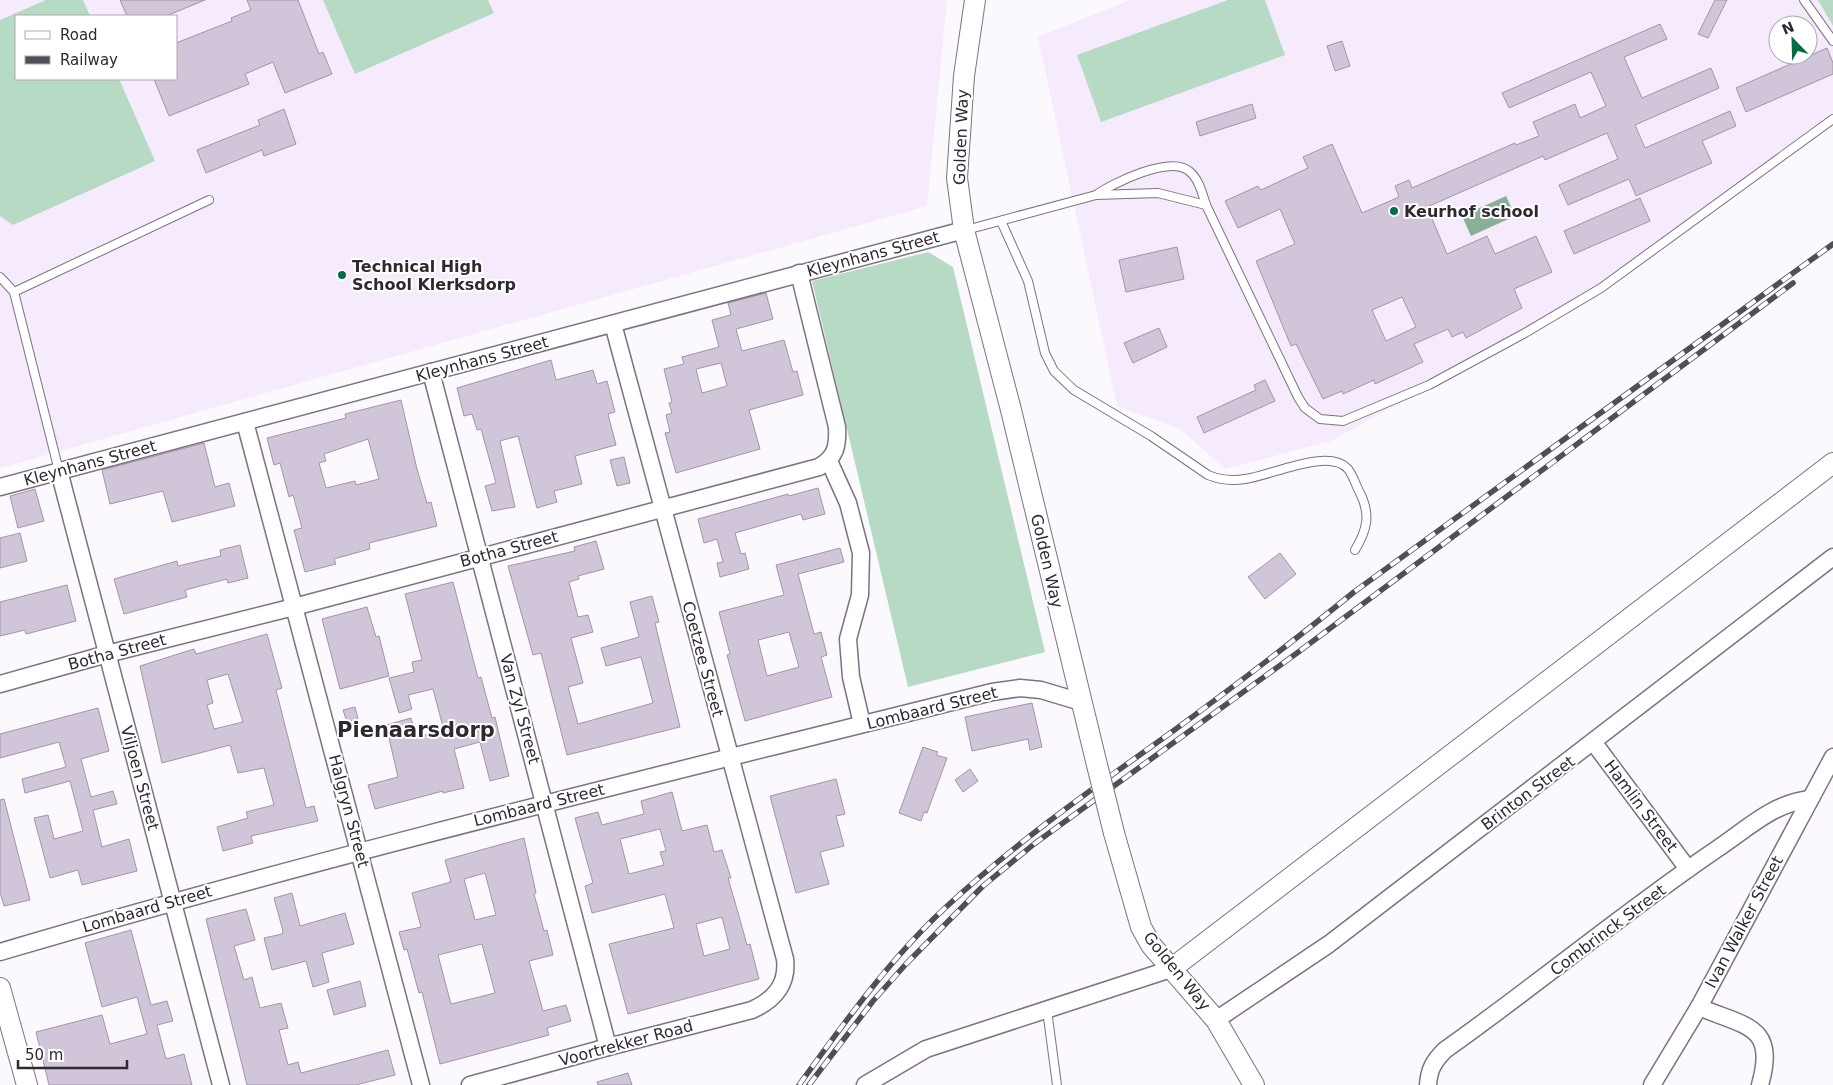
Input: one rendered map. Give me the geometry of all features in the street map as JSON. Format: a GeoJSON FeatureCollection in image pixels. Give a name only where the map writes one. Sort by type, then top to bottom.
{"type":"FeatureCollection","features":[{"type":"Feature","properties":{"kind":"street","name":"Golden Way"},"geometry":{"type":"LineString","coordinates":[[975,0],[964,76],[957,178],[964,230],[1011,410],[1096,765],[1141,927],[1151,945],[1216,1020],[1254,1085]]}},
{"type":"Feature","properties":{"kind":"street","name":"Kleynhans Street"},"geometry":{"type":"LineString","coordinates":[[0,487],[964,230]]}},
{"type":"Feature","properties":{"kind":"street"},"geometry":{"type":"LineString","coordinates":[[799,273],[836,427],[836,448],[829,461],[848,503],[861,553],[860,596],[848,639],[851,677],[862,724]]}},
{"type":"Feature","properties":{"kind":"street","name":"Coetzee Street"},"geometry":{"type":"LineString","coordinates":[[613,324],[785,959],[786,969],[776,994]]}},
{"type":"Feature","properties":{"kind":"street","name":"Van Zyl Street"},"geometry":{"type":"LineString","coordinates":[[431,372],[608,1046]]}},
{"type":"Feature","properties":{"kind":"street","name":"Halgryn Street"},"geometry":{"type":"LineString","coordinates":[[246,422],[421,1085]]}},
{"type":"Feature","properties":{"kind":"street","name":"Botha Street"},"geometry":{"type":"LineString","coordinates":[[0,684],[107,654],[294,607],[819,467],[829,461]]}},
{"type":"Feature","properties":{"kind":"street"},"geometry":{"type":"LineString","coordinates":[[865,1085],[926,1049],[1171,969],[1833,463]]}},
{"type":"Feature","properties":{"kind":"street","name":"Viljoen Street"},"geometry":{"type":"LineString","coordinates":[[59,471],[221,1085]]}},
{"type":"Feature","properties":{"kind":"street","name":"Brinton Street"},"geometry":{"type":"LineString","coordinates":[[1216,1020],[1329,944],[1833,557]]}},
{"type":"Feature","properties":{"kind":"street","name":"Lombaard Street"},"geometry":{"type":"LineString","coordinates":[[0,952],[172,901],[359,851],[992,692],[1020,688],[1041,690],[1081,702]]}},
{"type":"Feature","properties":{"kind":"street","name":"Hamlin Street"},"geometry":{"type":"LineString","coordinates":[[1594,742],[1688,869]]}},
{"type":"Feature","properties":{"kind":"street","name":"Ivan Walker Street"},"geometry":{"type":"LineString","coordinates":[[1652,1085],[1699,1007],[1833,757]]}},
{"type":"Feature","properties":{"kind":"street","name":"Combrinck Street"},"geometry":{"type":"LineString","coordinates":[[1428,1085],[1429,1072],[1434,1061],[1445,1050],[1688,869],[1774,809],[1793,801],[1810,799]]}},
{"type":"Feature","properties":{"kind":"street"},"geometry":{"type":"LineString","coordinates":[[0,988],[24,1084]]}},
{"type":"Feature","properties":{"kind":"street","name":"Voortrekker Road"},"geometry":{"type":"LineString","coordinates":[[470,1085],[608,1046],[752,1010],[768,1003],[776,994]]}},
{"type":"Feature","properties":{"kind":"street"},"geometry":{"type":"LineString","coordinates":[[1699,1007],[1752,1030],[1759,1036],[1766,1053],[1760,1085]]}},
{"type":"Feature","properties":{"kind":"lane"},"geometry":{"type":"LineString","coordinates":[[1804,0],[1833,41]]}},
{"type":"Feature","properties":{"kind":"lane"},"geometry":{"type":"LineString","coordinates":[[1096,195],[1124,178],[1178,166],[1188,169],[1194,176],[1298,397],[1305,408],[1320,420],[1343,422],[1429,385],[1525,333],[1601,288],[1833,119]]}},
{"type":"Feature","properties":{"kind":"lane"},"geometry":{"type":"LineString","coordinates":[[964,230],[1096,195],[1158,193],[1206,205]]}},
{"type":"Feature","properties":{"kind":"lane"},"geometry":{"type":"LineString","coordinates":[[14,292],[209,200]]}},
{"type":"Feature","properties":{"kind":"lane"},"geometry":{"type":"LineString","coordinates":[[1001,221],[1028,281],[1045,353],[1054,371],[1062,380],[1099,406],[1151,436],[1208,475],[1218,479],[1247,479],[1315,461],[1331,460],[1340,463],[1348,469],[1366,511],[1365,533],[1355,550]]}},
{"type":"Feature","properties":{"kind":"lane"},"geometry":{"type":"LineString","coordinates":[[0,277],[14,292],[59,471]]}},
{"type":"Feature","properties":{"kind":"lane"},"geometry":{"type":"LineString","coordinates":[[1047,1010],[1057,1085]]}},
{"type":"Feature","properties":{"kind":"shaded area","name":"Technical High School Klerksdorp"},"geometry":{"type":"Polygon","coordinates":[[[0,0],[947,0],[927,206],[0,468],[0,0]]]}},
{"type":"Feature","properties":{"kind":"shaded area"},"geometry":{"type":"Polygon","coordinates":[[[46,0],[83,0],[90,15],[15,15],[15,80],[119,80],[155,161],[13,225],[0,216],[0,20],[46,0]]]}},
{"type":"Feature","properties":{"kind":"shaded area"},"geometry":{"type":"Polygon","coordinates":[[[323,0],[488,0],[494,13],[355,74],[323,0]]]}},
{"type":"Feature","properties":{"kind":"shaded area","name":"Keurhof school"},"geometry":{"type":"Polygon","coordinates":[[[1130,0],[1833,0],[1833,125],[1591,298],[1331,441],[1225,469],[1180,429],[1117,406],[1038,37],[1130,0]]]}},
{"type":"Feature","properties":{"kind":"shaded area"},"geometry":{"type":"Polygon","coordinates":[[[1228,0],[1265,0],[1285,55],[1101,122],[1077,55],[1228,0]]]}},
{"type":"Feature","properties":{"kind":"shaded area"},"geometry":{"type":"Polygon","coordinates":[[[1818,0],[1833,0],[1833,26],[1818,0]]]}},
{"type":"Feature","properties":{"kind":"shaded area"},"geometry":{"type":"Polygon","coordinates":[[[1506,196],[1515,216],[1471,236],[1462,216],[1506,196]]]}},
{"type":"Feature","properties":{"kind":"shaded area"},"geometry":{"type":"Polygon","coordinates":[[[928,252],[953,267],[1045,652],[908,687],[812,281],[928,252]]]}},
{"type":"Feature","properties":{"kind":"building"},"geometry":{"type":"Polygon","coordinates":[[[120,0],[205,0],[168,15],[127,15],[120,0]]]}},
{"type":"Feature","properties":{"kind":"building"},"geometry":{"type":"Polygon","coordinates":[[[247,0],[298,0],[319,54],[323,52],[332,74],[285,93],[273,62],[245,74],[249,84],[169,116],[154,80],[178,80],[178,42],[232,21],[231,18],[251,10],[247,0]]]}},
{"type":"Feature","properties":{"kind":"building"},"geometry":{"type":"Polygon","coordinates":[[[1715,0],[1727,0],[1708,38],[1698,34],[1715,0]]]}},
{"type":"Feature","properties":{"kind":"building"},"geometry":{"type":"Polygon","coordinates":[[[1660,24],[1667,39],[1624,57],[1642,98],[1711,68],[1719,88],[1635,125],[1645,148],[1730,111],[1736,126],[1702,141],[1712,163],[1636,196],[1629,179],[1568,205],[1559,185],[1618,159],[1607,133],[1545,160],[1543,156],[1427,207],[1447,254],[1487,236],[1495,254],[1536,236],[1552,272],[1514,289],[1522,308],[1466,338],[1463,332],[1452,337],[1448,329],[1414,344],[1423,362],[1375,384],[1374,380],[1343,394],[1342,391],[1323,399],[1296,344],[1291,346],[1256,261],[1295,244],[1280,209],[1238,228],[1225,201],[1258,186],[1261,190],[1308,168],[1303,157],[1332,144],[1362,213],[1399,197],[1395,186],[1409,180],[1412,188],[1515,143],[1516,145],[1539,136],[1533,122],[1575,104],[1580,118],[1606,106],[1591,72],[1509,108],[1502,93],[1660,24]],[[1402,297],[1372,310],[1386,341],[1416,327],[1402,297]]]}},
{"type":"Feature","properties":{"kind":"building"},"geometry":{"type":"Polygon","coordinates":[[[1342,41],[1350,66],[1335,71],[1327,46],[1342,41]]]}},
{"type":"Feature","properties":{"kind":"building"},"geometry":{"type":"Polygon","coordinates":[[[1827,48],[1833,63],[1833,74],[1746,112],[1736,88],[1788,65],[1818,65],[1818,52],[1827,48]]]}},
{"type":"Feature","properties":{"kind":"building"},"geometry":{"type":"Polygon","coordinates":[[[1252,104],[1256,118],[1200,136],[1196,122],[1252,104]]]}},
{"type":"Feature","properties":{"kind":"building"},"geometry":{"type":"Polygon","coordinates":[[[284,109],[296,144],[264,156],[262,150],[206,173],[197,150],[260,125],[258,120],[284,109]]]}},
{"type":"Feature","properties":{"kind":"building"},"geometry":{"type":"Polygon","coordinates":[[[1640,198],[1650,221],[1574,254],[1564,231],[1640,198]]]}},
{"type":"Feature","properties":{"kind":"building"},"geometry":{"type":"Polygon","coordinates":[[[1177,247],[1184,279],[1126,292],[1119,260],[1177,247]]]}},
{"type":"Feature","properties":{"kind":"building"},"geometry":{"type":"Polygon","coordinates":[[[766,293],[773,319],[736,329],[742,351],[784,340],[793,372],[797,371],[803,395],[749,410],[760,449],[676,473],[665,433],[670,432],[666,415],[672,413],[669,403],[672,402],[664,369],[684,364],[682,357],[719,347],[712,320],[731,315],[728,303],[766,293]],[[721,363],[696,369],[702,393],[727,386],[721,363]]]}},
{"type":"Feature","properties":{"kind":"building"},"geometry":{"type":"Polygon","coordinates":[[[1159,328],[1167,347],[1133,363],[1124,343],[1159,328]]]}},
{"type":"Feature","properties":{"kind":"building"},"geometry":{"type":"Polygon","coordinates":[[[551,360],[556,380],[593,370],[597,384],[607,381],[615,412],[608,414],[616,445],[575,456],[582,484],[554,491],[557,502],[537,508],[518,436],[500,441],[515,507],[492,511],[485,486],[496,483],[481,429],[477,430],[472,414],[464,416],[457,388],[551,360]]]}},
{"type":"Feature","properties":{"kind":"building"},"geometry":{"type":"Polygon","coordinates":[[[1265,380],[1275,401],[1204,433],[1197,417],[1256,390],[1254,385],[1265,380]]]}},
{"type":"Feature","properties":{"kind":"building"},"geometry":{"type":"Polygon","coordinates":[[[401,400],[417,469],[427,503],[431,502],[437,526],[369,543],[370,549],[334,559],[336,564],[305,572],[294,530],[302,528],[293,495],[289,497],[280,463],[274,465],[267,438],[346,418],[345,414],[401,400]],[[368,439],[324,454],[326,461],[319,463],[326,488],[355,481],[356,485],[379,479],[368,439]]]}},
{"type":"Feature","properties":{"kind":"building"},"geometry":{"type":"Polygon","coordinates":[[[204,443],[215,487],[229,483],[235,506],[172,522],[163,491],[110,504],[102,470],[204,443]]]}},
{"type":"Feature","properties":{"kind":"building"},"geometry":{"type":"Polygon","coordinates":[[[624,457],[630,483],[617,486],[610,460],[624,457]]]}},
{"type":"Feature","properties":{"kind":"building"},"geometry":{"type":"Polygon","coordinates":[[[818,488],[825,514],[803,520],[801,514],[735,533],[741,554],[745,553],[749,569],[720,577],[717,563],[723,562],[717,539],[704,543],[698,519],[788,494],[789,496],[818,488]]]}},
{"type":"Feature","properties":{"kind":"building"},"geometry":{"type":"Polygon","coordinates":[[[35,489],[44,521],[18,528],[10,496],[35,489]]]}},
{"type":"Feature","properties":{"kind":"building"},"geometry":{"type":"Polygon","coordinates":[[[20,533],[27,561],[0,568],[0,538],[20,533]]]}},
{"type":"Feature","properties":{"kind":"building"},"geometry":{"type":"Polygon","coordinates":[[[596,541],[604,569],[578,576],[579,579],[569,582],[578,617],[588,615],[593,632],[571,638],[583,683],[568,687],[578,724],[653,703],[641,657],[606,666],[601,648],[639,637],[630,602],[652,596],[659,622],[655,623],[680,727],[567,755],[541,653],[533,655],[508,566],[575,551],[574,547],[596,541]]]}},
{"type":"Feature","properties":{"kind":"building"},"geometry":{"type":"Polygon","coordinates":[[[240,545],[248,578],[228,583],[227,579],[185,590],[187,597],[124,614],[114,579],[177,561],[178,566],[221,556],[220,550],[240,545]]]}},
{"type":"Feature","properties":{"kind":"building"},"geometry":{"type":"Polygon","coordinates":[[[840,548],[844,562],[798,574],[814,634],[821,632],[827,655],[821,657],[832,697],[745,721],[727,655],[730,654],[719,612],[784,595],[776,565],[840,548]],[[789,632],[758,640],[767,676],[799,667],[789,632]]]}},
{"type":"Feature","properties":{"kind":"building"},"geometry":{"type":"Polygon","coordinates":[[[1280,553],[1296,574],[1265,599],[1248,577],[1280,553]]]}},
{"type":"Feature","properties":{"kind":"building"},"geometry":{"type":"Polygon","coordinates":[[[453,582],[478,678],[481,677],[492,718],[495,717],[509,776],[490,781],[480,742],[454,749],[464,788],[443,793],[443,791],[375,809],[368,785],[398,777],[386,725],[411,718],[416,737],[444,731],[433,689],[408,695],[412,709],[399,713],[389,678],[414,672],[412,662],[422,660],[405,594],[453,582]]]}},
{"type":"Feature","properties":{"kind":"building"},"geometry":{"type":"Polygon","coordinates":[[[67,585],[76,621],[26,634],[25,630],[0,636],[0,602],[67,585]]]}},
{"type":"Feature","properties":{"kind":"building"},"geometry":{"type":"Polygon","coordinates":[[[367,607],[376,637],[379,636],[389,676],[340,689],[322,619],[367,607]]]}},
{"type":"Feature","properties":{"kind":"building"},"geometry":{"type":"Polygon","coordinates":[[[267,634],[282,688],[276,690],[306,808],[314,806],[318,821],[251,836],[253,843],[223,851],[217,827],[248,818],[246,812],[274,805],[264,768],[238,773],[230,745],[162,763],[140,666],[194,649],[196,654],[267,634]],[[228,674],[207,680],[213,703],[207,705],[214,729],[243,722],[228,674]]]}},
{"type":"Feature","properties":{"kind":"building"},"geometry":{"type":"Polygon","coordinates":[[[1032,703],[1042,747],[1030,750],[1028,739],[972,751],[965,717],[1032,703]]]}},
{"type":"Feature","properties":{"kind":"building"},"geometry":{"type":"Polygon","coordinates":[[[355,707],[358,719],[347,722],[343,710],[355,707]]]}},
{"type":"Feature","properties":{"kind":"building"},"geometry":{"type":"Polygon","coordinates":[[[98,708],[109,751],[81,759],[91,797],[113,791],[117,804],[93,810],[102,847],[129,839],[137,871],[82,885],[78,870],[50,878],[34,818],[48,815],[54,839],[83,831],[70,781],[25,793],[22,779],[66,767],[59,742],[0,758],[0,734],[98,708]]]}},
{"type":"Feature","properties":{"kind":"building"},"geometry":{"type":"Polygon","coordinates":[[[923,747],[938,752],[936,755],[947,758],[927,813],[924,812],[921,821],[899,813],[923,747]]]}},
{"type":"Feature","properties":{"kind":"building"},"geometry":{"type":"Polygon","coordinates":[[[970,769],[978,781],[963,792],[955,780],[970,769]]]}},
{"type":"Feature","properties":{"kind":"building"},"geometry":{"type":"Polygon","coordinates":[[[836,779],[845,814],[836,816],[844,846],[820,852],[829,884],[796,893],[770,796],[836,779]]]}},
{"type":"Feature","properties":{"kind":"building"},"geometry":{"type":"Polygon","coordinates":[[[672,792],[682,831],[707,825],[714,852],[722,850],[731,878],[728,878],[747,945],[750,944],[759,979],[628,1014],[609,944],[674,928],[665,894],[592,913],[585,886],[593,883],[575,818],[598,812],[602,825],[644,814],[641,801],[672,792]],[[660,829],[620,839],[629,874],[664,865],[660,852],[666,851],[660,829]],[[722,917],[696,924],[704,956],[730,949],[722,917]]]}},
{"type":"Feature","properties":{"kind":"building"},"geometry":{"type":"Polygon","coordinates":[[[4,799],[30,900],[4,906],[0,892],[0,800],[4,799]]]}},
{"type":"Feature","properties":{"kind":"building"},"geometry":{"type":"Polygon","coordinates":[[[524,838],[536,893],[534,894],[544,931],[547,930],[553,955],[529,961],[543,1011],[566,1005],[571,1021],[547,1028],[549,1035],[440,1064],[422,992],[419,993],[407,949],[404,950],[399,932],[421,927],[412,893],[451,882],[445,860],[524,838]],[[485,873],[464,879],[475,920],[496,915],[485,873]],[[482,944],[438,955],[451,1004],[495,993],[482,944]]]}},
{"type":"Feature","properties":{"kind":"building"},"geometry":{"type":"Polygon","coordinates":[[[292,893],[300,926],[345,913],[354,944],[322,953],[329,982],[313,987],[306,961],[272,970],[264,938],[282,934],[283,931],[274,898],[292,893]]]}},
{"type":"Feature","properties":{"kind":"building"},"geometry":{"type":"Polygon","coordinates":[[[246,909],[255,940],[234,946],[244,980],[252,977],[260,1008],[281,1003],[288,1028],[279,1030],[288,1065],[298,1062],[301,1073],[388,1050],[395,1075],[356,1085],[247,1085],[206,919],[246,909]]]}},
{"type":"Feature","properties":{"kind":"building"},"geometry":{"type":"Polygon","coordinates":[[[131,930],[151,1005],[167,1001],[173,1021],[157,1025],[166,1059],[184,1054],[192,1085],[49,1085],[36,1032],[102,1015],[110,1044],[147,1034],[137,997],[102,1007],[85,943],[131,930]]]}},
{"type":"Feature","properties":{"kind":"building"},"geometry":{"type":"Polygon","coordinates":[[[360,981],[366,1006],[334,1015],[327,990],[360,981]]]}},
{"type":"Feature","properties":{"kind":"building"},"geometry":{"type":"Polygon","coordinates":[[[628,1073],[632,1085],[598,1085],[597,1082],[628,1073]]]}},
{"type":"Feature","properties":{"kind":"railway"},"geometry":{"type":"LineString","coordinates":[[799,1085],[850,1015],[924,928],[972,884],[1026,839],[1239,682],[1354,592],[1833,244]]}},
{"type":"Feature","properties":{"kind":"railway"},"geometry":{"type":"LineString","coordinates":[[809,1085],[873,1001],[906,964],[983,886],[1034,844],[1297,653],[1793,283]]}},
{"type":"Feature","properties":{"kind":"place","name":"Keurhof school"},"geometry":{"type":"Point","coordinates":[1394,211]}},
{"type":"Feature","properties":{"kind":"place","name":"Technical High School Klerksdorp"},"geometry":{"type":"Point","coordinates":[342,275]}},
{"type":"Feature","properties":{"kind":"district","name":"Pienaarsdorp"},"geometry":{"type":"Point","coordinates":[416,730]}}]}
